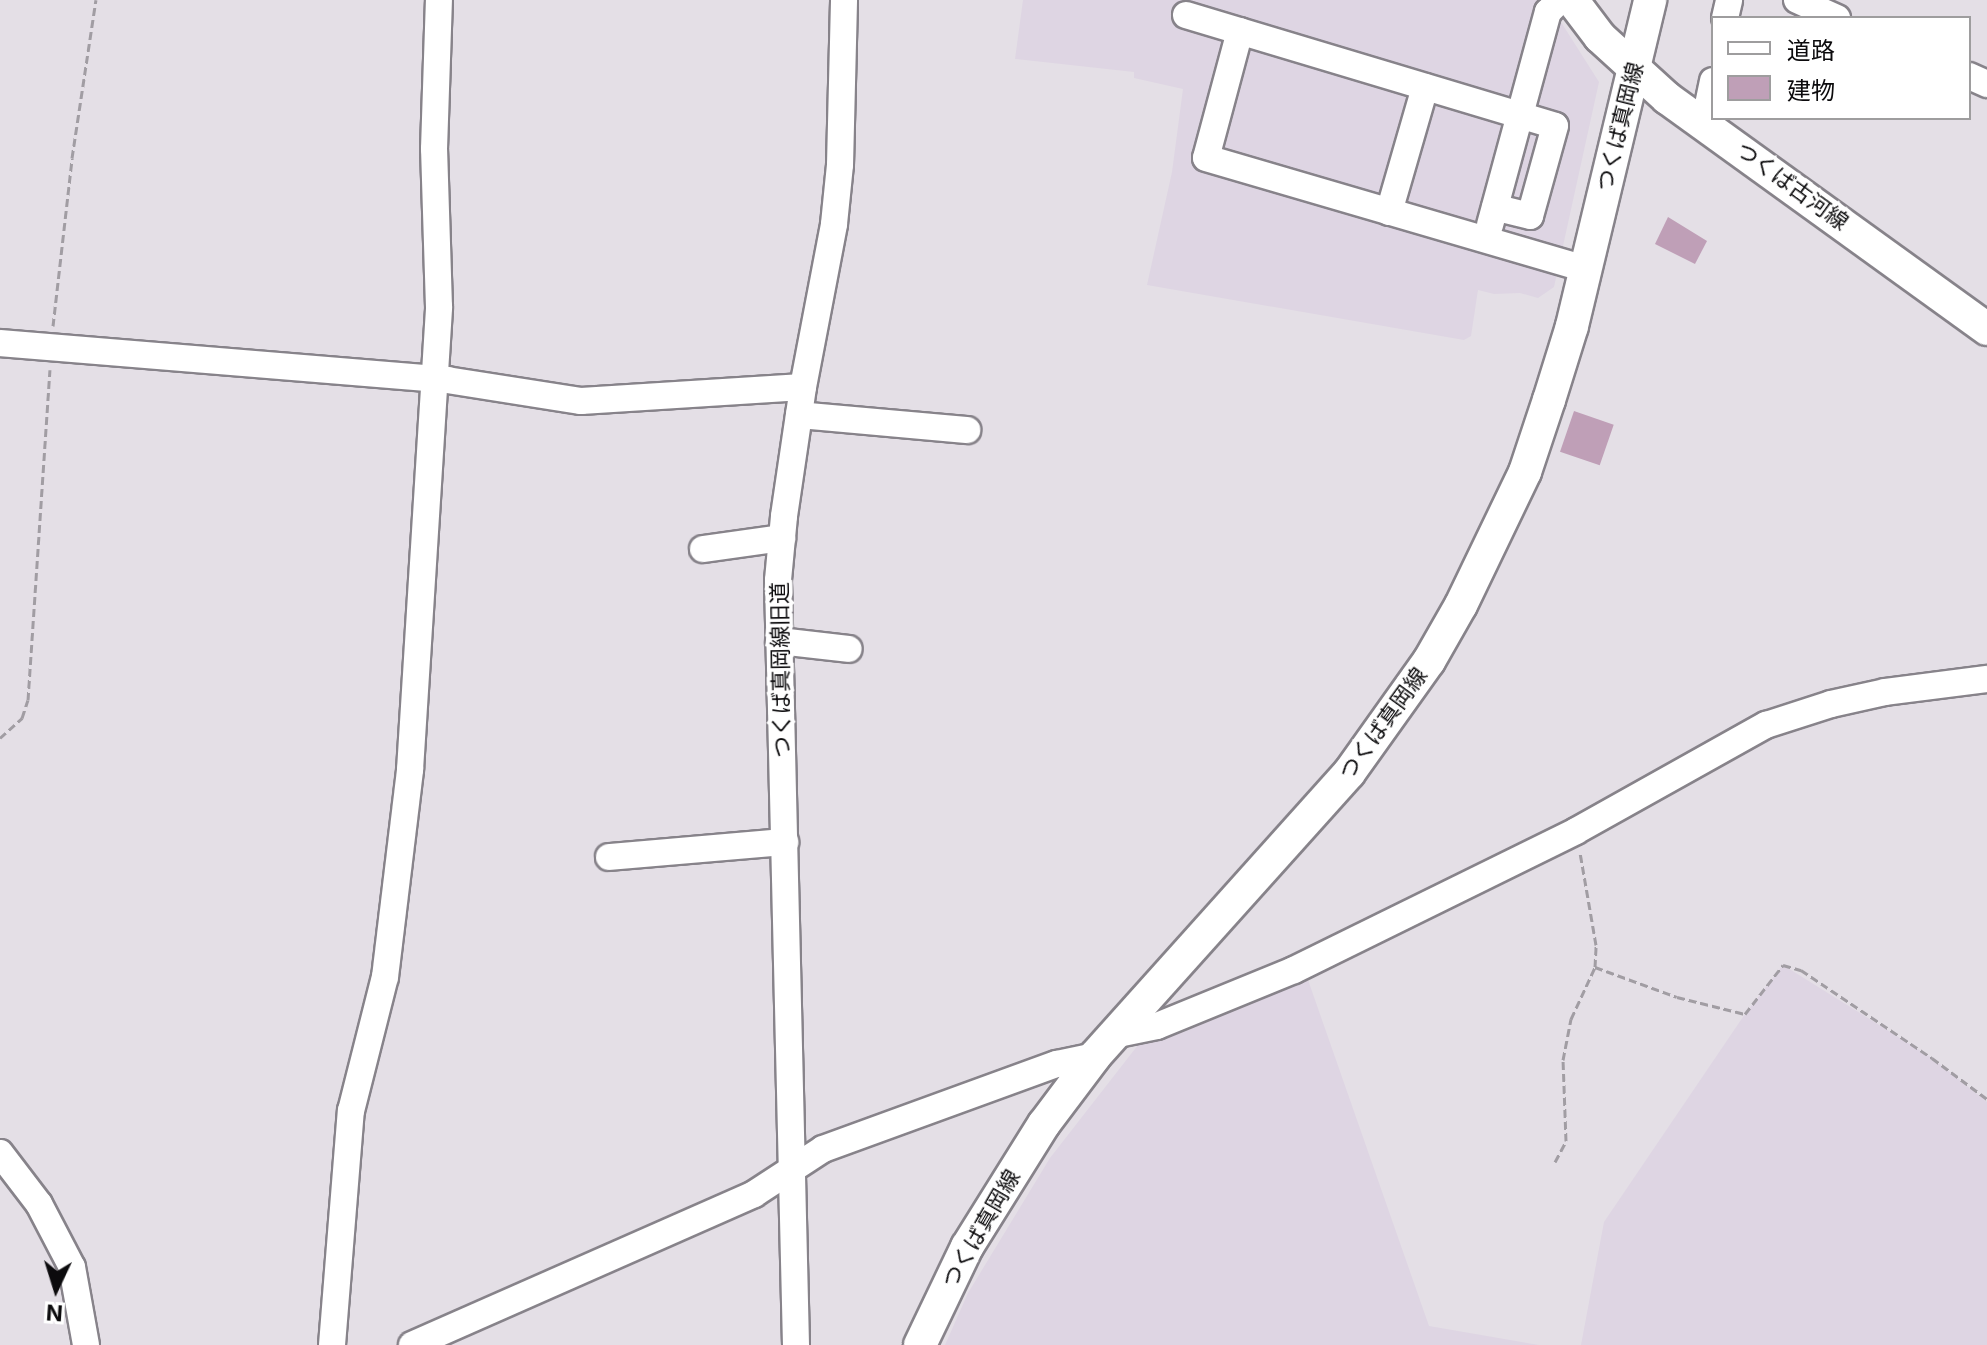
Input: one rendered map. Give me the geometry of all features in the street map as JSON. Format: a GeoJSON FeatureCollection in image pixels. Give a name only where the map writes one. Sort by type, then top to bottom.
{"type":"FeatureCollection","features":[{"type":"Feature","properties":{"kind":"main road","name":"つくば古河線"},"geometry":{"type":"LineString","coordinates":[[1572,0],[1600,37],[1634,70],[1987,329]]}},
{"type":"Feature","properties":{"kind":"main road","name":"つくば真岡線"},"geometry":{"type":"LineString","coordinates":[[920,1345],[967,1247],[1044,1124],[1104,1045],[1349,773],[1429,661],[1461,605],[1525,472],[1572,326],[1650,0]]}},
{"type":"Feature","properties":{"kind":"street"},"geometry":{"type":"LineString","coordinates":[[332,1345],[351,1111],[385,977],[410,770],[439,307],[434,149],[439,0]]}},
{"type":"Feature","properties":{"kind":"street","name":"つくば真岡線旧道"},"geometry":{"type":"LineString","coordinates":[[796,1345],[779,641],[782,538],[803,387],[835,210],[844,0]]}},
{"type":"Feature","properties":{"kind":"street"},"geometry":{"type":"LineString","coordinates":[[1486,240],[1548,12],[1560,0]]}},
{"type":"Feature","properties":{"kind":"street"},"geometry":{"type":"LineString","coordinates":[[1797,0],[1833,16]]}},
{"type":"Feature","properties":{"kind":"street"},"geometry":{"type":"LineString","coordinates":[[1186,15],[1555,126],[1530,216],[1495,207]]}},
{"type":"Feature","properties":{"kind":"street"},"geometry":{"type":"LineString","coordinates":[[1240,31],[1206,158],[1586,269]]}},
{"type":"Feature","properties":{"kind":"street"},"geometry":{"type":"LineString","coordinates":[[1389,212],[1425,87]]}},
{"type":"Feature","properties":{"kind":"street"},"geometry":{"type":"LineString","coordinates":[[1704,124],[1711,91]]}},
{"type":"Feature","properties":{"kind":"street"},"geometry":{"type":"LineString","coordinates":[[0,343],[435,379],[581,401],[803,387]]}},
{"type":"Feature","properties":{"kind":"street"},"geometry":{"type":"LineString","coordinates":[[799,415],[967,430]]}},
{"type":"Feature","properties":{"kind":"street"},"geometry":{"type":"LineString","coordinates":[[703,549],[782,538]]}},
{"type":"Feature","properties":{"kind":"street"},"geometry":{"type":"LineString","coordinates":[[779,641],[849,649]]}},
{"type":"Feature","properties":{"kind":"street"},"geometry":{"type":"LineString","coordinates":[[412,1345],[754,1194],[823,1149],[1157,1026],[1294,970],[1576,831],[1719,748],[1797,713],[1885,692],[1987,679]]}},
{"type":"Feature","properties":{"kind":"street"},"geometry":{"type":"LineString","coordinates":[[609,857],[785,842]]}},
{"type":"Feature","properties":{"kind":"street"},"geometry":{"type":"LineString","coordinates":[[0,1153],[39,1204],[72,1267],[86,1345]]}},
{"type":"Feature","properties":{"kind":"path"},"geometry":{"type":"LineString","coordinates":[[0,738],[22,718],[28,700],[51,348],[72,158],[96,0]]}},
{"type":"Feature","properties":{"kind":"path"},"geometry":{"type":"LineString","coordinates":[[1555,1162],[1566,1141],[1563,1060],[1571,1019],[1595,967],[1596,945],[1576,831]]}},
{"type":"Feature","properties":{"kind":"path"},"geometry":{"type":"LineString","coordinates":[[1595,967],[1677,997],[1745,1014],[1783,965],[1801,970],[1987,1099]]}},
{"type":"Feature","properties":{"kind":"shaded area"},"geometry":{"type":"Polygon","coordinates":[[[1023,0],[1547,0],[1599,82],[1554,287],[1538,298],[1520,293],[1494,294],[1478,290],[1471,336],[1464,340],[1147,285],[1172,172],[1183,89],[1134,78],[1134,72],[1015,59],[1023,0]]]}},
{"type":"Feature","properties":{"kind":"shaded area"},"geometry":{"type":"Polygon","coordinates":[[[1783,965],[1932,1058],[1987,1102],[1987,1345],[1581,1345],[1604,1222],[1745,1014],[1783,965]]]}},
{"type":"Feature","properties":{"kind":"shaded area"},"geometry":{"type":"Polygon","coordinates":[[[1307,977],[1429,1326],[1539,1345],[945,1345],[968,1293],[1050,1158],[1138,1045],[1307,977]]]}},
{"type":"Feature","properties":{"kind":"building"},"geometry":{"type":"Polygon","coordinates":[[[1668,217],[1707,241],[1695,264],[1655,244],[1668,217]]]}},
{"type":"Feature","properties":{"kind":"building"},"geometry":{"type":"Polygon","coordinates":[[[1574,411],[1614,425],[1600,465],[1560,452],[1574,411]]]}}]}
